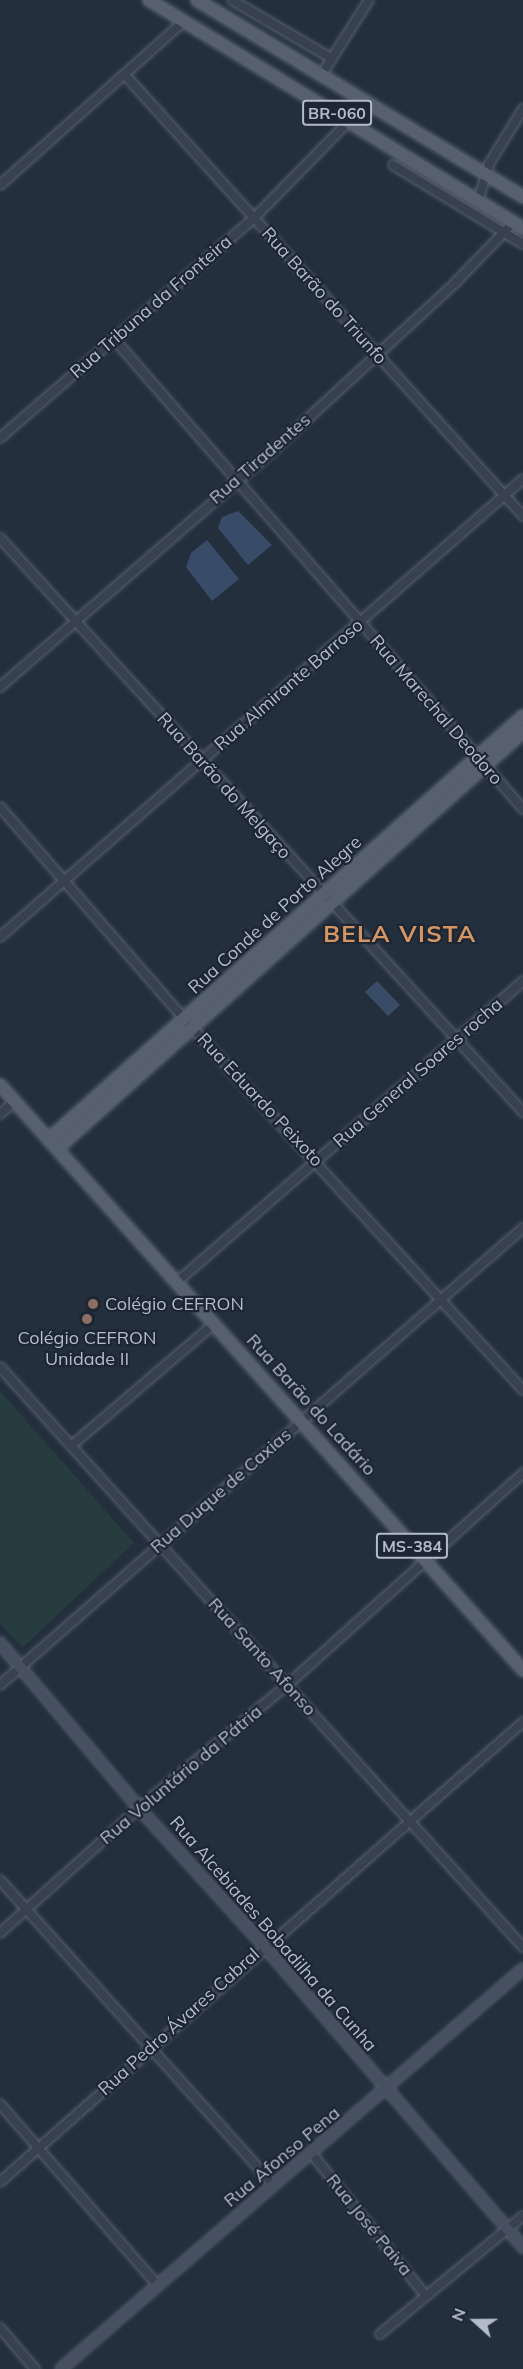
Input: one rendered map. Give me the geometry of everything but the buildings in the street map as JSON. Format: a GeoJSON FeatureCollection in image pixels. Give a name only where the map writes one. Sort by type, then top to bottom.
{"type":"FeatureCollection","features":[{"type":"Feature","properties":{"kind":"main road","name":"BR-060"},"geometry":{"type":"LineString","coordinates":[[150,0],[350,120],[518,225]]}},
{"type":"Feature","properties":{"kind":"main road","name":"BR-060"},"geometry":{"type":"LineString","coordinates":[[197,0],[523,196]]}},
{"type":"Feature","properties":{"kind":"main road","name":"Rua Conde de Porto Alegre"},"geometry":{"type":"LineString","coordinates":[[482,762],[523,716]]}},
{"type":"Feature","properties":{"kind":"main road","name":"Rua Conde de Porto Alegre"},"geometry":{"type":"LineString","coordinates":[[54,1143],[482,762],[523,732]]}},
{"type":"Feature","properties":{"kind":"main road","name":"Rua Barão do Ladário"},"geometry":{"type":"LineString","coordinates":[[0,1085],[303,1420],[523,1670]]}},
{"type":"Feature","properties":{"kind":"street"},"geometry":{"type":"LineString","coordinates":[[232,0],[331,58]]}},
{"type":"Feature","properties":{"kind":"street"},"geometry":{"type":"LineString","coordinates":[[322,74],[369,0]]}},
{"type":"Feature","properties":{"kind":"street"},"geometry":{"type":"LineString","coordinates":[[0,185],[184,21]]}},
{"type":"Feature","properties":{"kind":"street","name":"Rua Barão do Triunfo"},"geometry":{"type":"LineString","coordinates":[[125,75],[523,516]]}},
{"type":"Feature","properties":{"kind":"street"},"geometry":{"type":"LineString","coordinates":[[478,201],[485,174],[523,109]]}},
{"type":"Feature","properties":{"kind":"street","name":"Rua Tribuna da Fronteira"},"geometry":{"type":"LineString","coordinates":[[0,438],[254,218],[350,120]]}},
{"type":"Feature","properties":{"kind":"street"},"geometry":{"type":"LineString","coordinates":[[393,165],[523,244]]}},
{"type":"Feature","properties":{"kind":"street","name":"Rua Tiradentes"},"geometry":{"type":"LineString","coordinates":[[0,687],[376,354],[504,233],[518,225]]}},
{"type":"Feature","properties":{"kind":"street","name":"Rua Marechal Deodoro"},"geometry":{"type":"LineString","coordinates":[[114,339],[235,481],[523,809]]}},
{"type":"Feature","properties":{"kind":"street","name":"Rua Almirante Barroso"},"geometry":{"type":"LineString","coordinates":[[0,937],[523,480]]}},
{"type":"Feature","properties":{"kind":"street","name":"Rua Barão do Melgaço"},"geometry":{"type":"LineString","coordinates":[[0,538],[200,762],[523,1112]]}},
{"type":"Feature","properties":{"kind":"street","name":"Rua Eduardo Peixoto"},"geometry":{"type":"LineString","coordinates":[[0,807],[189,1024],[317,1161],[523,1390]]}},
{"type":"Feature","properties":{"kind":"street","name":"Rua General Soares rocha"},"geometry":{"type":"LineString","coordinates":[[177,1282],[523,981]]}},
{"type":"Feature","properties":{"kind":"street"},"geometry":{"type":"LineString","coordinates":[[0,1114],[15,1101]]}},
{"type":"Feature","properties":{"kind":"street","name":"Rua Duque de Caxias"},"geometry":{"type":"LineString","coordinates":[[0,1685],[439,1299],[523,1228]]}},
{"type":"Feature","properties":{"kind":"street"},"geometry":{"type":"LineString","coordinates":[[71,1446],[214,1324]]}},
{"type":"Feature","properties":{"kind":"street","name":"Rua Santo Afonso"},"geometry":{"type":"LineString","coordinates":[[0,1367],[162,1543],[286,1686],[523,1947]]}},
{"type":"Feature","properties":{"kind":"street","name":"Rua Voluntário da Pátria"},"geometry":{"type":"LineString","coordinates":[[0,1933],[139,1808],[286,1686],[523,1473]]}},
{"type":"Feature","properties":{"kind":"street","name":"Rua Alcebiades Bobadilha da Cunha"},"geometry":{"type":"LineString","coordinates":[[0,1643],[139,1808],[265,1947],[523,2247]]}},
{"type":"Feature","properties":{"kind":"street","name":"Rua Pedro Ávares Cabral"},"geometry":{"type":"LineString","coordinates":[[0,2182],[37,2147],[523,1722]]}},
{"type":"Feature","properties":{"kind":"street"},"geometry":{"type":"LineString","coordinates":[[0,1880],[274,2185]]}},
{"type":"Feature","properties":{"kind":"street","name":"Rua Afonso Pena"},"geometry":{"type":"LineString","coordinates":[[61,2369],[388,2090],[523,1969]]}},
{"type":"Feature","properties":{"kind":"street"},"geometry":{"type":"LineString","coordinates":[[0,2104],[158,2286]]}},
{"type":"Feature","properties":{"kind":"street","name":"Rua José Paiva"},"geometry":{"type":"LineString","coordinates":[[312,2154],[425,2295]]}},
{"type":"Feature","properties":{"kind":"street"},"geometry":{"type":"LineString","coordinates":[[380,2334],[523,2216]]}},
{"type":"Feature","properties":{"kind":"street"},"geometry":{"type":"LineString","coordinates":[[0,2328],[35,2369]]}},
{"type":"Feature","properties":{"kind":"green space"},"geometry":{"type":"Polygon","coordinates":[[[0,1391],[134,1543],[22,1648],[0,1623],[0,1391]]]}},
{"type":"Feature","properties":{"kind":"water"},"geometry":{"type":"Polygon","coordinates":[[[238,511],[272,545],[248,565],[218,528],[222,517],[238,511]]]}},
{"type":"Feature","properties":{"kind":"water"},"geometry":{"type":"Polygon","coordinates":[[[207,540],[239,579],[212,601],[186,567],[191,553],[207,540]]]}},
{"type":"Feature","properties":{"kind":"water"},"geometry":{"type":"Polygon","coordinates":[[[377,981],[400,1005],[388,1016],[365,992],[377,981]]]}},
{"type":"Feature","properties":{"kind":"place","name":"Colégio CEFRON"},"geometry":{"type":"Point","coordinates":[93,1304]}},
{"type":"Feature","properties":{"kind":"place","name":"Colégio CEFRON Unidade II"},"geometry":{"type":"Point","coordinates":[87,1319]}},
{"type":"Feature","properties":{"kind":"district","name":"BELA VISTA"},"geometry":{"type":"Point","coordinates":[400,934]}}]}
